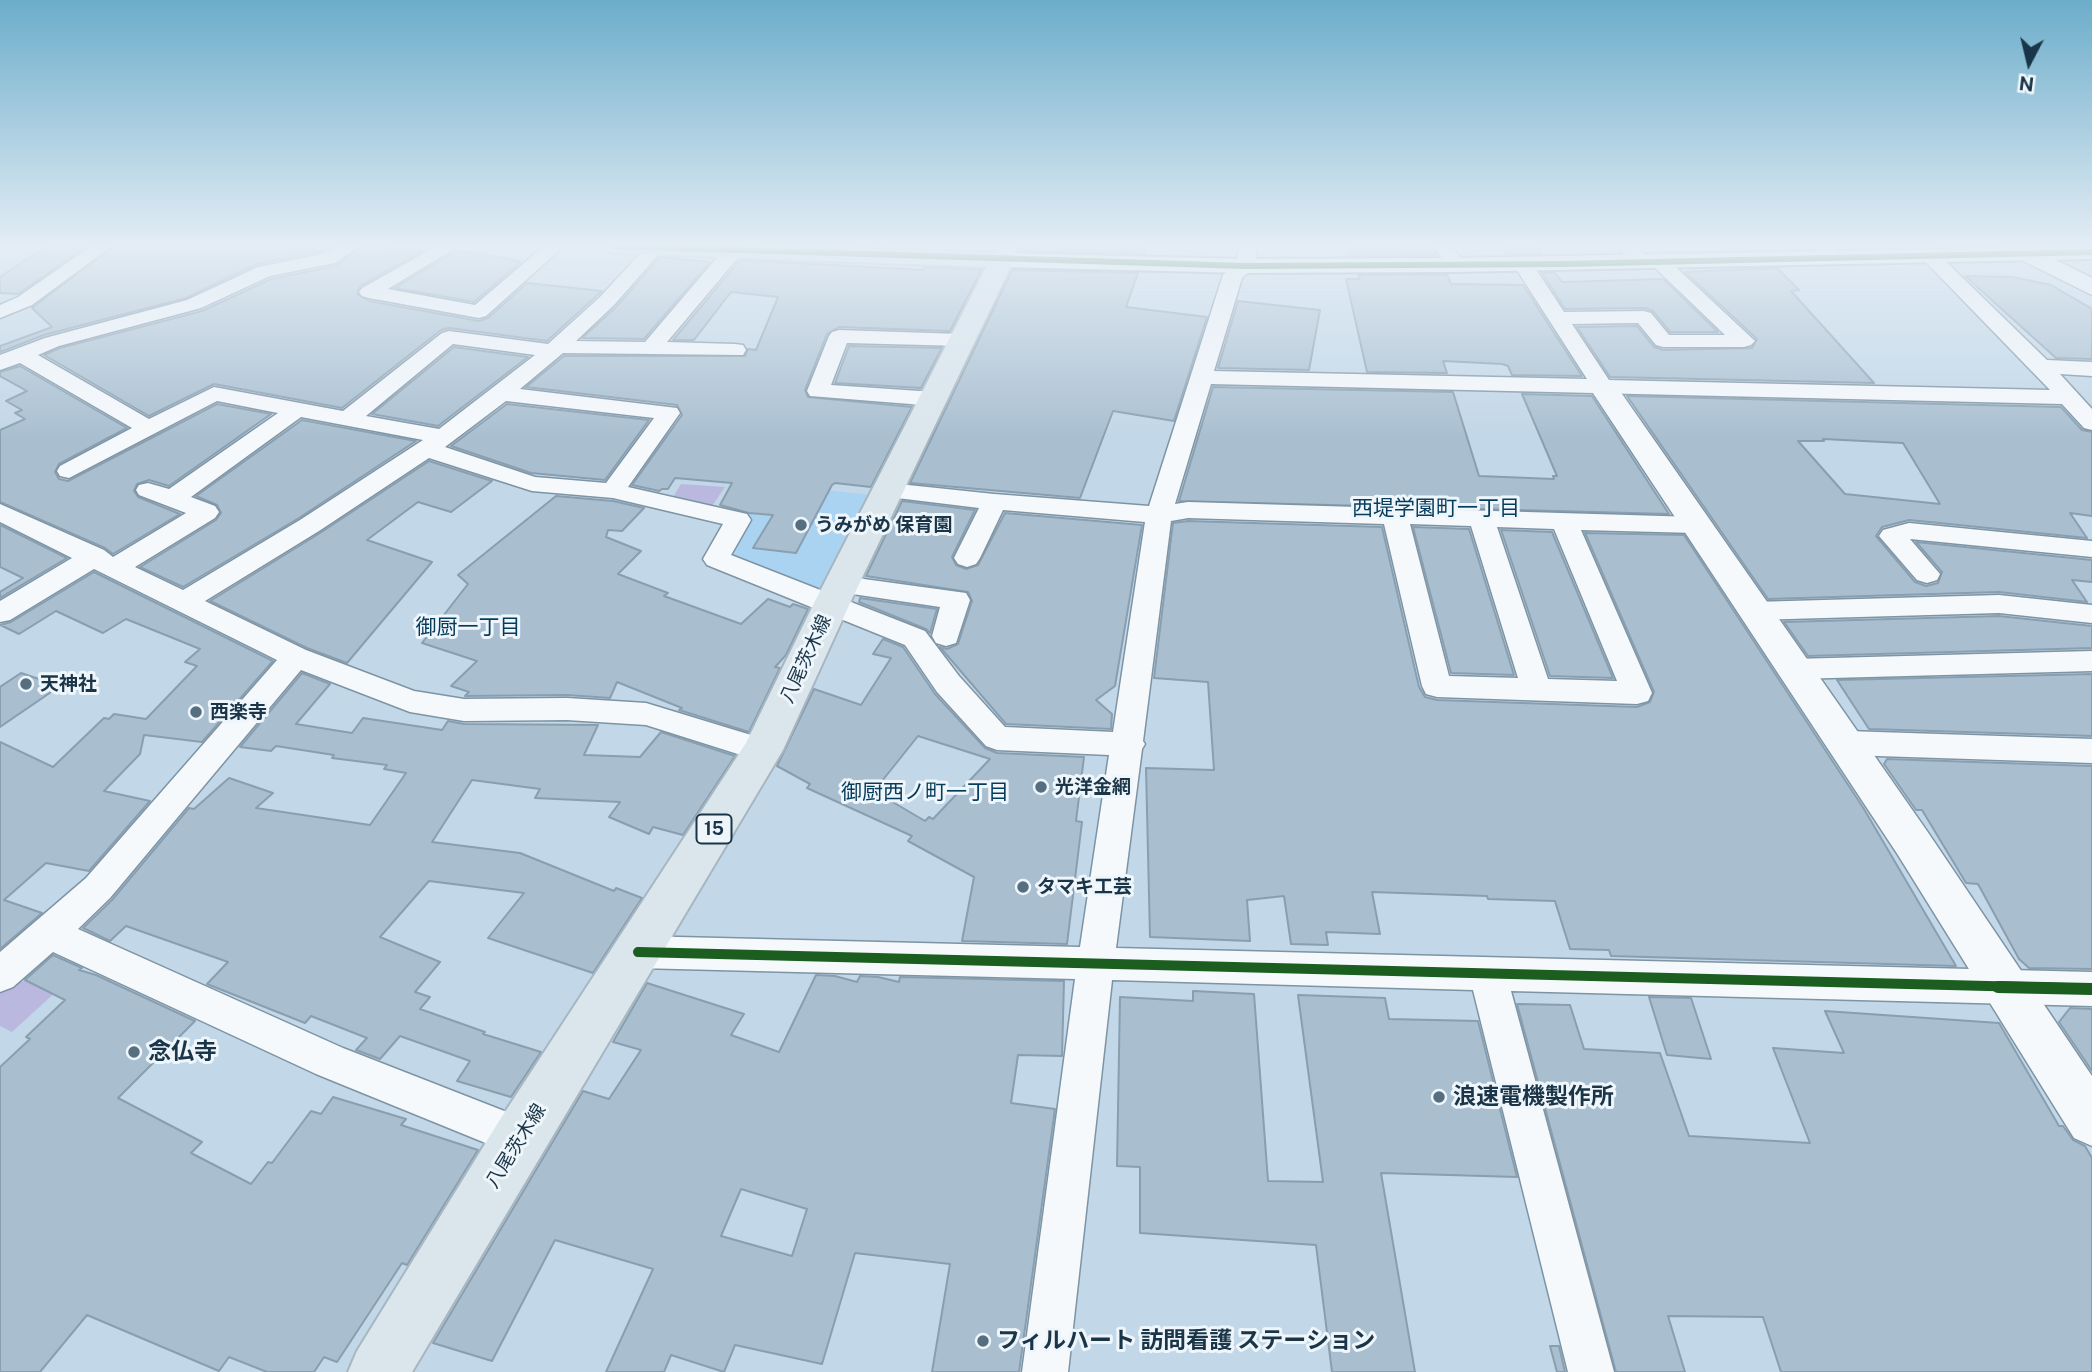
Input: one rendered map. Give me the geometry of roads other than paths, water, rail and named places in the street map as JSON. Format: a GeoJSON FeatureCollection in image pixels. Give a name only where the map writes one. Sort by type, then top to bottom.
{"type":"FeatureCollection","features":[{"type":"Feature","properties":{"kind":"main road","name":"八尾茨木線"},"geometry":{"type":"LineString","coordinates":[[378,1372],[520,1137],[763,750],[978,310]]}},
{"type":"Feature","properties":{"kind":"street"},"geometry":{"type":"LineString","coordinates":[[10,358],[52,342],[171,310]]}},
{"type":"Feature","properties":{"kind":"street"},"geometry":{"type":"LineString","coordinates":[[183,603],[434,443],[502,394],[597,310]]}},
{"type":"Feature","properties":{"kind":"street"},"geometry":{"type":"LineString","coordinates":[[650,349],[683,310]]}},
{"type":"Feature","properties":{"kind":"street"},"geometry":{"type":"LineString","coordinates":[[1045,1372],[1096,962],[1129,744],[1159,515],[1222,310]]}},
{"type":"Feature","properties":{"kind":"street"},"geometry":{"type":"LineString","coordinates":[[1553,310],[2008,985],[2092,1121]]}},
{"type":"Feature","properties":{"kind":"street"},"geometry":{"type":"LineString","coordinates":[[1558,318],[1644,317],[1663,341],[1744,341],[1707,310]]}},
{"type":"Feature","properties":{"kind":"street"},"geometry":{"type":"LineString","coordinates":[[1984,310],[2041,366],[2092,423]]}},
{"type":"Feature","properties":{"kind":"street"},"geometry":{"type":"LineString","coordinates":[[935,399],[818,391],[839,336],[963,340]]}},
{"type":"Feature","properties":{"kind":"street"},"geometry":{"type":"LineString","coordinates":[[349,418],[449,337],[556,349],[735,351]]}},
{"type":"Feature","properties":{"kind":"street"},"geometry":{"type":"LineString","coordinates":[[10,358],[149,428]]}},
{"type":"Feature","properties":{"kind":"street"},"geometry":{"type":"LineString","coordinates":[[2041,366],[2092,369]]}},
{"type":"Feature","properties":{"kind":"street"},"geometry":{"type":"LineString","coordinates":[[1200,377],[2068,397]]}},
{"type":"Feature","properties":{"kind":"street"},"geometry":{"type":"LineString","coordinates":[[69,471],[214,394],[349,418],[434,443],[532,484],[613,491],[738,520],[716,559],[837,594],[956,600],[946,636]]}},
{"type":"Feature","properties":{"kind":"street"},"geometry":{"type":"LineString","coordinates":[[502,394],[669,413],[613,491]]}},
{"type":"Feature","properties":{"kind":"street"},"geometry":{"type":"LineString","coordinates":[[172,499],[298,409]]}},
{"type":"Feature","properties":{"kind":"street"},"geometry":{"type":"LineString","coordinates":[[0,613],[206,512],[148,489]]}},
{"type":"Feature","properties":{"kind":"street"},"geometry":{"type":"LineString","coordinates":[[888,490],[994,502],[1159,515],[1188,509],[1696,524]]}},
{"type":"Feature","properties":{"kind":"street"},"geometry":{"type":"LineString","coordinates":[[968,558],[994,502]]}},
{"type":"Feature","properties":{"kind":"street"},"geometry":{"type":"LineString","coordinates":[[0,512],[296,657],[410,701],[464,710],[567,709],[646,714],[763,750]]}},
{"type":"Feature","properties":{"kind":"street"},"geometry":{"type":"LineString","coordinates":[[1395,516],[1437,686],[1637,693],[1564,521]]}},
{"type":"Feature","properties":{"kind":"street"},"geometry":{"type":"LineString","coordinates":[[1480,518],[1536,690]]}},
{"type":"Feature","properties":{"kind":"street"},"geometry":{"type":"LineString","coordinates":[[1927,574],[1892,536],[1909,531],[2092,550]]}},
{"type":"Feature","properties":{"kind":"street"},"geometry":{"type":"LineString","coordinates":[[837,594],[915,638],[948,684],[997,738],[1129,744]]}},
{"type":"Feature","properties":{"kind":"street"},"geometry":{"type":"LineString","coordinates":[[1754,611],[1999,604],[2092,614]]}},
{"type":"Feature","properties":{"kind":"street"},"geometry":{"type":"LineString","coordinates":[[0,975],[98,888],[296,657]]}},
{"type":"Feature","properties":{"kind":"street"},"geometry":{"type":"LineString","coordinates":[[1794,669],[2092,661]]}},
{"type":"Feature","properties":{"kind":"street"},"geometry":{"type":"LineString","coordinates":[[1847,743],[2092,751]]}},
{"type":"Feature","properties":{"kind":"street"},"geometry":{"type":"LineString","coordinates":[[49,933],[330,1061],[520,1137]]}},
{"type":"Feature","properties":{"kind":"street"},"geometry":{"type":"LineString","coordinates":[[638,952],[2092,989]]}},
{"type":"Feature","properties":{"kind":"street"},"geometry":{"type":"LineString","coordinates":[[1487,972],[1591,1372]]}},
{"type":"Feature","properties":{"kind":"place","name":"うみがめ 保育園"},"geometry":{"type":"Point","coordinates":[801,525]}},
{"type":"Feature","properties":{"kind":"place","name":"天神社"},"geometry":{"type":"Point","coordinates":[26,684]}},
{"type":"Feature","properties":{"kind":"place","name":"西楽寺"},"geometry":{"type":"Point","coordinates":[196,712]}},
{"type":"Feature","properties":{"kind":"place","name":"光洋金網"},"geometry":{"type":"Point","coordinates":[1041,787]}},
{"type":"Feature","properties":{"kind":"place","name":"タマキ工芸"},"geometry":{"type":"Point","coordinates":[1023,887]}},
{"type":"Feature","properties":{"kind":"place","name":"念仏寺"},"geometry":{"type":"Point","coordinates":[134,1052]}},
{"type":"Feature","properties":{"kind":"place","name":"浪速電機製作所"},"geometry":{"type":"Point","coordinates":[1439,1097]}},
{"type":"Feature","properties":{"kind":"place","name":"フィルハート 訪問看護 ステーション"},"geometry":{"type":"Point","coordinates":[983,1341]}},
{"type":"Feature","properties":{"kind":"district","name":"西堤学園町一丁目"},"geometry":{"type":"Point","coordinates":[1436,509]}},
{"type":"Feature","properties":{"kind":"district","name":"御厨一丁目"},"geometry":{"type":"Point","coordinates":[468,628]}},
{"type":"Feature","properties":{"kind":"district","name":"御厨西ノ町一丁目"},"geometry":{"type":"Point","coordinates":[925,793]}}]}
